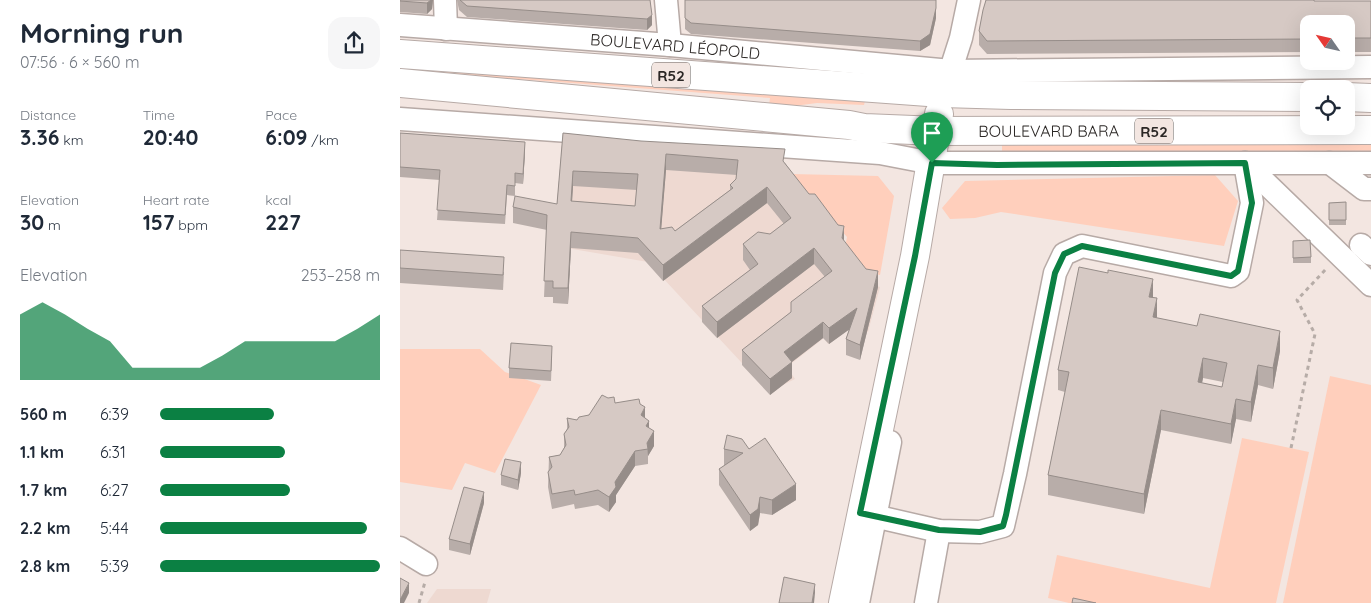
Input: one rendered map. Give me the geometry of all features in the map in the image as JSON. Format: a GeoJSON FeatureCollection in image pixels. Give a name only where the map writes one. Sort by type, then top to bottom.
{"type":"FeatureCollection","features":[{"type":"Feature","properties":{"kind":"main road","name":"BOULEVARD LÉOPOLD"},"geometry":{"type":"LineString","coordinates":[[400,54],[943,102]]}},
{"type":"Feature","properties":{"kind":"main road","name":"R52"},"geometry":{"type":"LineString","coordinates":[[400,83],[849,125],[864,128],[943,102],[1142,116],[1217,110],[1256,96],[1300,97]]}},
{"type":"Feature","properties":{"kind":"main road"},"geometry":{"type":"LineString","coordinates":[[1355,97],[1371,98]]}},
{"type":"Feature","properties":{"kind":"main road","name":"BOULEVARD BARA"},"geometry":{"type":"LineString","coordinates":[[943,102],[1371,130]]}},
{"type":"Feature","properties":{"kind":"main road"},"geometry":{"type":"LineString","coordinates":[[843,603],[868,515],[943,102]]}},
{"type":"Feature","properties":{"kind":"street"},"geometry":{"type":"LineString","coordinates":[[445,0],[446,29]]}},
{"type":"Feature","properties":{"kind":"street"},"geometry":{"type":"LineString","coordinates":[[666,0],[670,45]]}},
{"type":"Feature","properties":{"kind":"street"},"geometry":{"type":"LineString","coordinates":[[969,0],[943,102],[1371,67]]}},
{"type":"Feature","properties":{"kind":"street","name":"BOULEVARD LÉOPOLD"},"geometry":{"type":"LineString","coordinates":[[400,25],[670,45],[943,102]]}},
{"type":"Feature","properties":{"kind":"street"},"geometry":{"type":"LineString","coordinates":[[400,119],[880,153],[932,163]]}},
{"type":"Feature","properties":{"kind":"street","name":"BOULEVARD BARA"},"geometry":{"type":"LineString","coordinates":[[932,163],[997,165],[1371,163]]}},
{"type":"Feature","properties":{"kind":"street"},"geometry":{"type":"LineString","coordinates":[[858,603],[868,515],[939,530],[980,532],[1003,526],[1055,273],[1064,254],[1082,246],[1231,276],[1238,271],[1252,203],[1245,163]]}},
{"type":"Feature","properties":{"kind":"street"},"geometry":{"type":"LineString","coordinates":[[1245,163],[1371,285]]}},
{"type":"Feature","properties":{"kind":"street"},"geometry":{"type":"LineString","coordinates":[[1330,163],[1364,189],[1371,189]]}},
{"type":"Feature","properties":{"kind":"street"},"geometry":{"type":"LineString","coordinates":[[926,603],[939,530]]}},
{"type":"Feature","properties":{"kind":"street"},"geometry":{"type":"LineString","coordinates":[[400,548],[426,564]]}},
{"type":"Feature","properties":{"kind":"path"},"geometry":{"type":"LineString","coordinates":[[1290,448],[1315,334],[1297,300],[1340,255]]}},
{"type":"Feature","properties":{"kind":"shaded area"},"geometry":{"type":"Polygon","coordinates":[[[400,62],[866,97],[864,105],[817,103],[786,107],[769,105],[770,98],[400,70],[400,62]]]}},
{"type":"Feature","properties":{"kind":"shaded area"},"geometry":{"type":"Polygon","coordinates":[[[1371,143],[1371,152],[1002,154],[1002,144],[1371,143]]]}},
{"type":"Feature","properties":{"kind":"shaded area"},"geometry":{"type":"Polygon","coordinates":[[[562,150],[741,161],[866,283],[880,287],[868,332],[835,324],[835,337],[828,344],[824,338],[787,367],[795,379],[769,392],[648,262],[555,246],[562,150]]]}},
{"type":"Feature","properties":{"kind":"shaded area"},"geometry":{"type":"Polygon","coordinates":[[[791,174],[878,176],[894,196],[880,275],[863,271],[844,252],[847,237],[791,174]]]}},
{"type":"Feature","properties":{"kind":"shaded area"},"geometry":{"type":"Polygon","coordinates":[[[1215,175],[1238,201],[1224,246],[1001,212],[975,218],[950,219],[942,208],[965,181],[1215,175]]]}},
{"type":"Feature","properties":{"kind":"shaded area"},"geometry":{"type":"Polygon","coordinates":[[[400,349],[480,349],[505,372],[541,385],[495,473],[465,463],[452,490],[400,482],[400,349]]]}},
{"type":"Feature","properties":{"kind":"shaded area"},"geometry":{"type":"Polygon","coordinates":[[[1330,376],[1371,385],[1371,603],[1283,603],[1330,376]]]}},
{"type":"Feature","properties":{"kind":"shaded area"},"geometry":{"type":"Polygon","coordinates":[[[1242,438],[1309,452],[1276,603],[1069,603],[1048,598],[1057,555],[1210,588],[1242,438]]]}},
{"type":"Feature","properties":{"kind":"shaded area"},"geometry":{"type":"Polygon","coordinates":[[[437,589],[491,589],[487,603],[427,603],[437,589]]]}},
{"type":"Feature","properties":{"kind":"building"},"geometry":{"type":"Polygon","coordinates":[[[400,0],[431,0],[427,3],[400,0]]]}},
{"type":"Feature","properties":{"kind":"building"},"geometry":{"type":"Polygon","coordinates":[[[460,0],[650,0],[652,15],[647,19],[467,6],[460,0]]]}},
{"type":"Feature","properties":{"kind":"building"},"geometry":{"type":"Polygon","coordinates":[[[685,0],[936,0],[936,8],[930,34],[920,41],[691,23],[685,18],[685,0]]]}},
{"type":"Feature","properties":{"kind":"building"},"geometry":{"type":"Polygon","coordinates":[[[986,0],[1371,1],[1371,38],[1355,38],[1355,15],[1300,15],[1300,39],[987,41],[979,31],[986,0]]]}},
{"type":"Feature","properties":{"kind":"building"},"geometry":{"type":"Polygon","coordinates":[[[400,133],[525,142],[523,174],[515,173],[515,186],[507,185],[505,215],[437,210],[440,170],[400,167],[400,133]]]}},
{"type":"Feature","properties":{"kind":"building"},"geometry":{"type":"Polygon","coordinates":[[[563,133],[641,141],[785,149],[783,161],[809,194],[815,194],[838,225],[844,226],[842,238],[866,269],[878,271],[860,345],[846,339],[857,308],[829,328],[823,322],[784,352],[792,362],[770,379],[742,350],[791,312],[791,302],[832,271],[814,248],[717,322],[702,306],[758,264],[743,244],[758,232],[770,234],[791,218],[767,187],[663,265],[638,238],[571,232],[568,288],[553,288],[553,281],[544,281],[547,215],[513,207],[515,196],[557,204],[563,133]],[[666,154],[660,229],[672,227],[675,231],[733,188],[730,185],[736,179],[738,160],[666,154]],[[573,171],[571,201],[635,206],[638,174],[573,171]]]}},
{"type":"Feature","properties":{"kind":"building"},"geometry":{"type":"Polygon","coordinates":[[[1346,202],[1346,220],[1329,220],[1329,203],[1346,202]]]}},
{"type":"Feature","properties":{"kind":"building"},"geometry":{"type":"Polygon","coordinates":[[[1310,240],[1311,257],[1293,258],[1293,241],[1310,240]]]}},
{"type":"Feature","properties":{"kind":"building"},"geometry":{"type":"Polygon","coordinates":[[[400,250],[504,257],[503,275],[400,268],[400,250]]]}},
{"type":"Feature","properties":{"kind":"building"},"geometry":{"type":"Polygon","coordinates":[[[1079,267],[1108,273],[1108,270],[1153,279],[1149,297],[1157,298],[1153,317],[1197,326],[1200,314],[1280,331],[1273,368],[1258,365],[1251,402],[1236,399],[1231,424],[1161,410],[1144,494],[1048,475],[1069,372],[1058,370],[1079,267]],[[1203,358],[1198,382],[1222,387],[1227,363],[1203,358]]]}},
{"type":"Feature","properties":{"kind":"building"},"geometry":{"type":"Polygon","coordinates":[[[511,343],[552,346],[551,371],[509,368],[511,343]]]}},
{"type":"Feature","properties":{"kind":"building"},"geometry":{"type":"Polygon","coordinates":[[[602,395],[608,398],[614,397],[615,403],[639,399],[640,404],[645,407],[641,415],[649,421],[646,426],[654,431],[647,443],[648,449],[635,451],[615,482],[616,487],[609,497],[598,490],[575,495],[574,490],[552,494],[548,472],[552,467],[549,457],[560,455],[566,445],[564,434],[569,427],[567,418],[577,420],[579,417],[589,415],[602,395]]]}},
{"type":"Feature","properties":{"kind":"building"},"geometry":{"type":"Polygon","coordinates":[[[727,435],[742,439],[749,449],[765,438],[796,484],[772,500],[760,497],[758,509],[750,515],[719,469],[743,453],[724,449],[727,435]]]}},
{"type":"Feature","properties":{"kind":"building"},"geometry":{"type":"Polygon","coordinates":[[[505,459],[521,462],[518,480],[501,475],[505,459]]]}},
{"type":"Feature","properties":{"kind":"building"},"geometry":{"type":"Polygon","coordinates":[[[464,487],[484,492],[470,544],[449,539],[464,487]]]}},
{"type":"Feature","properties":{"kind":"building"},"geometry":{"type":"Polygon","coordinates":[[[784,577],[815,584],[812,603],[779,603],[784,577]]]}},
{"type":"Feature","properties":{"kind":"building"},"geometry":{"type":"Polygon","coordinates":[[[400,578],[409,583],[400,600],[400,578]]]}},
{"type":"Feature","properties":{"kind":"building"},"geometry":{"type":"Polygon","coordinates":[[[1073,598],[1096,603],[1072,603],[1073,598]]]}},
{"type":"Feature","properties":{"kind":"route"},"geometry":{"type":"LineString","coordinates":[[932,163],[997,165],[1245,163],[1252,203],[1238,271],[1231,276],[1082,246],[1064,254],[1055,273],[1003,526],[980,532],[939,530],[860,513],[915,256],[932,163]]}}]}
